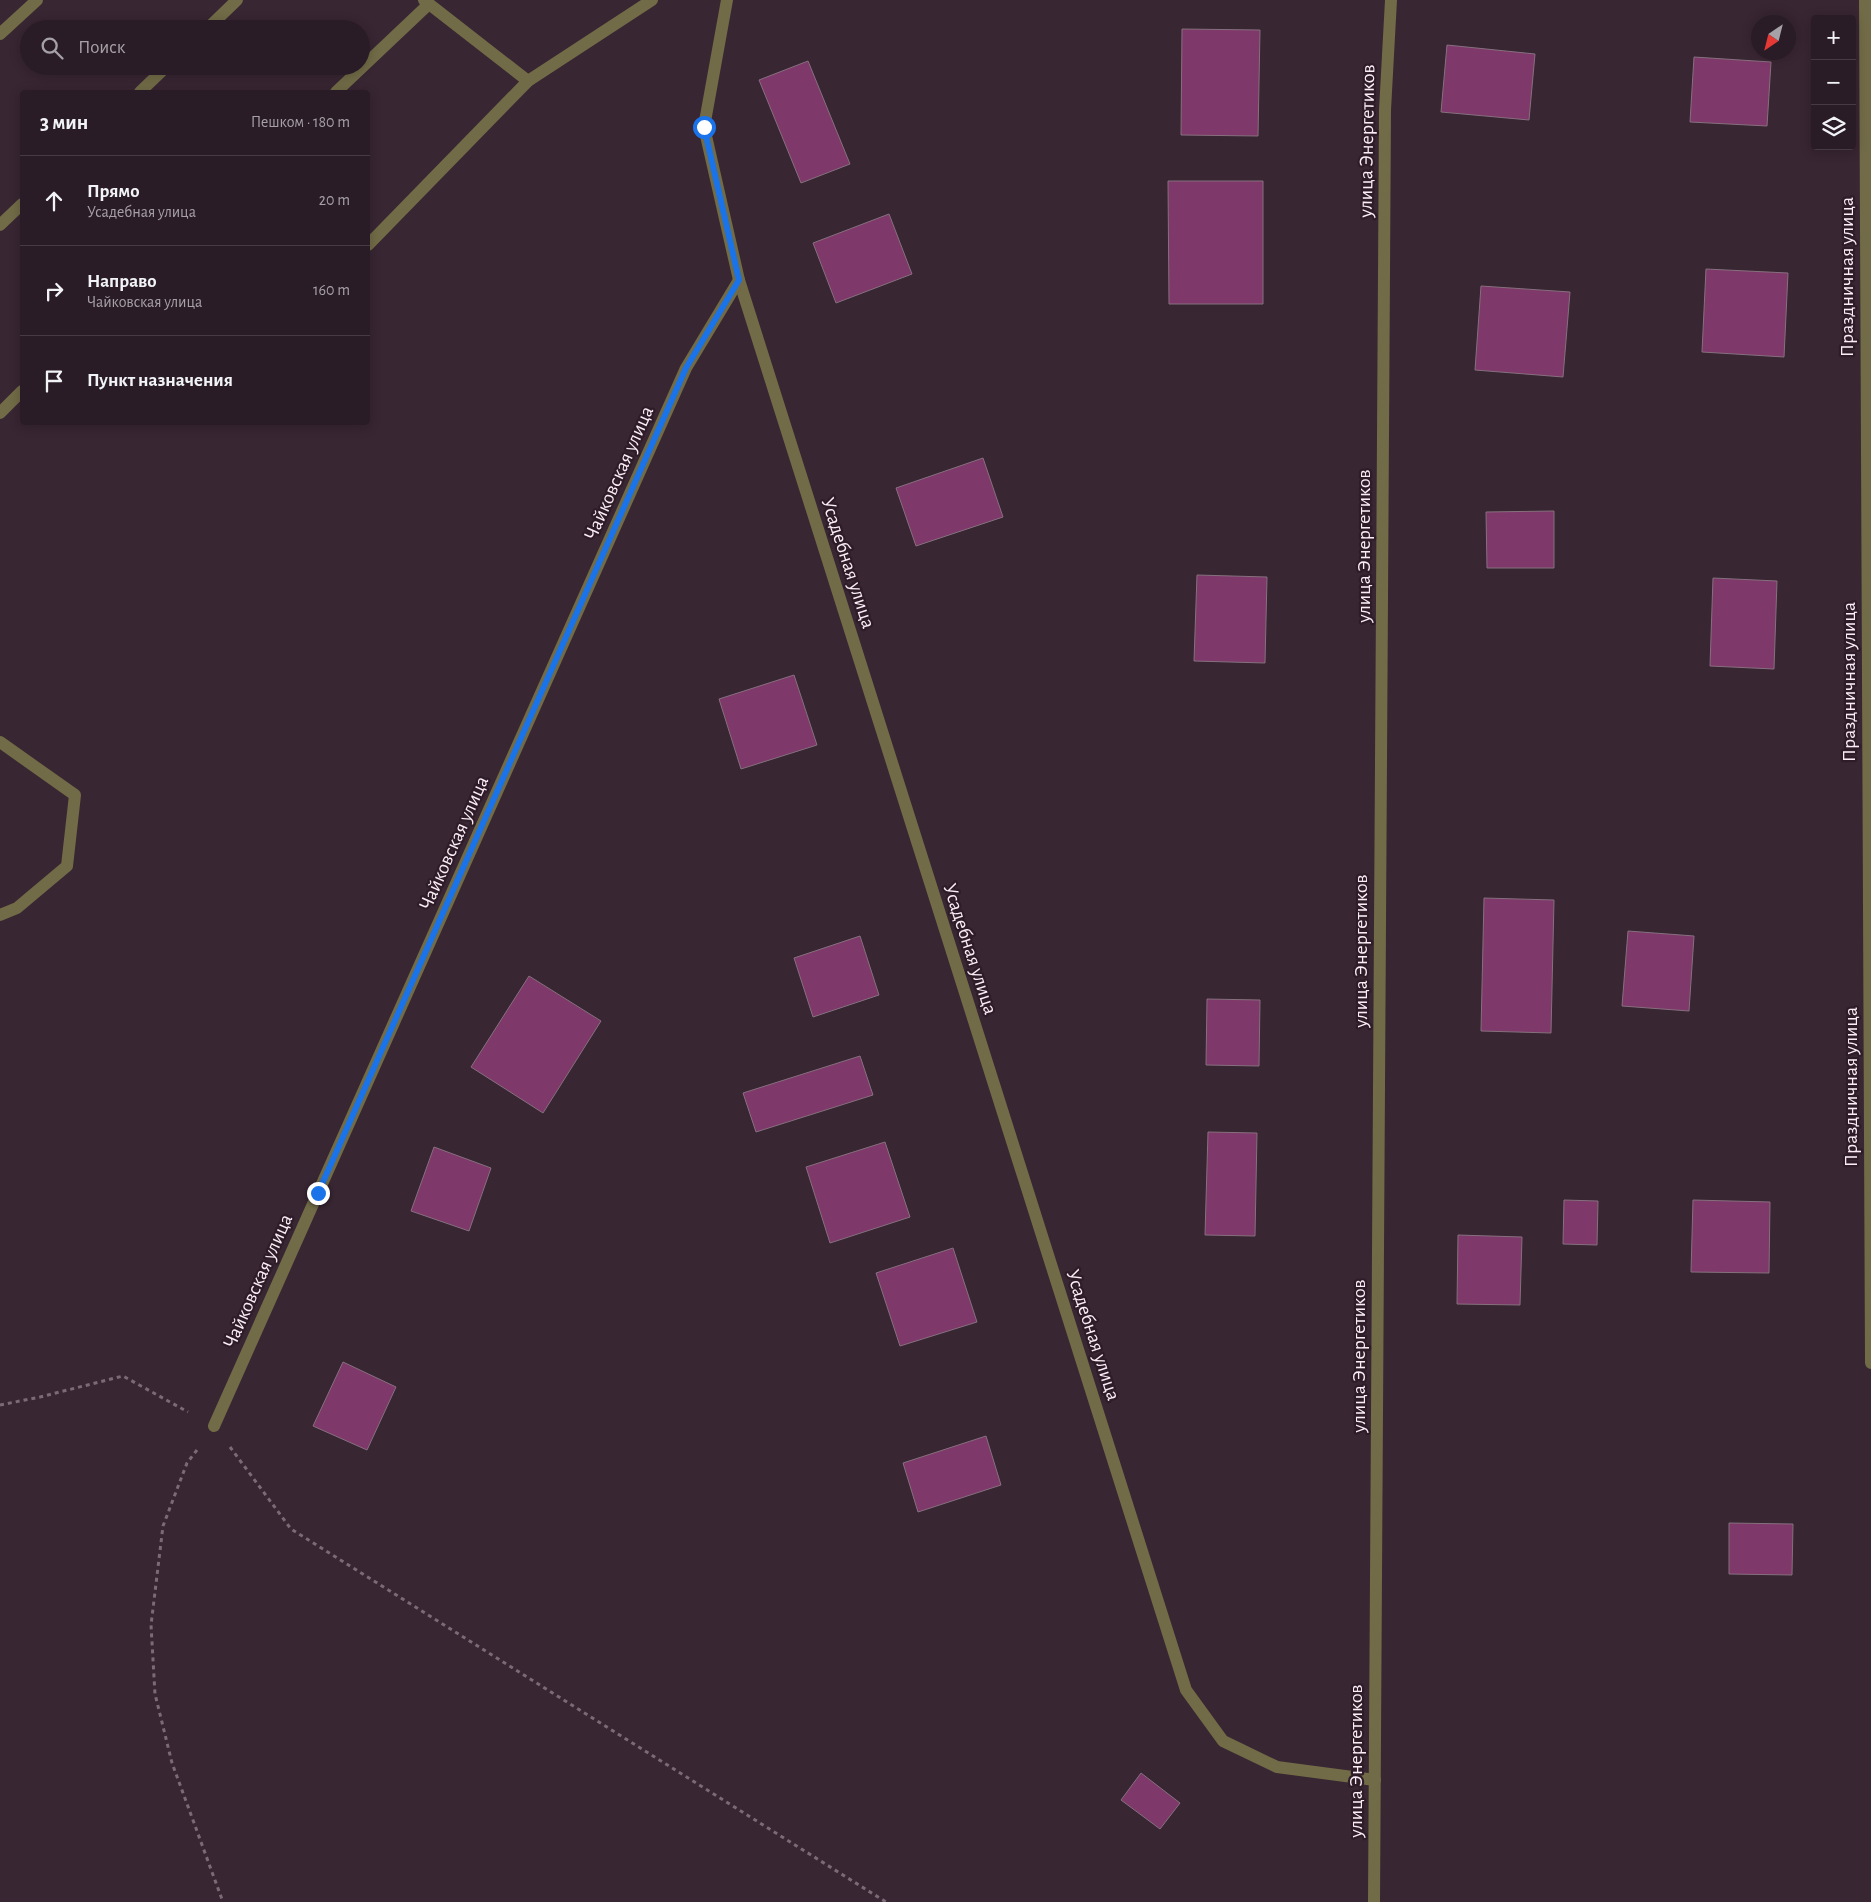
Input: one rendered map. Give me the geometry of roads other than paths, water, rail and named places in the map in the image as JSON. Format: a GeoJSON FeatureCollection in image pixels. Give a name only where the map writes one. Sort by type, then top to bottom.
{"type":"FeatureCollection","features":[{"type":"Feature","properties":{"kind":"street"},"geometry":{"type":"LineString","coordinates":[[0,34],[37,0]]}},
{"type":"Feature","properties":{"kind":"street"},"geometry":{"type":"LineString","coordinates":[[216,20],[237,0]]}},
{"type":"Feature","properties":{"kind":"street"},"geometry":{"type":"LineString","coordinates":[[370,243],[528,81],[652,0]]}},
{"type":"Feature","properties":{"kind":"street","name":"Усадебная улица"},"geometry":{"type":"LineString","coordinates":[[726,0],[704,127],[739,280],[1186,1690],[1223,1741],[1277,1767],[1375,1780]]}},
{"type":"Feature","properties":{"kind":"street","name":"улица Энергетиков"},"geometry":{"type":"LineString","coordinates":[[1374,1902],[1385,120],[1391,0]]}},
{"type":"Feature","properties":{"kind":"street","name":"Праздничная улица"},"geometry":{"type":"LineString","coordinates":[[1865,0],[1871,1363]]}},
{"type":"Feature","properties":{"kind":"street"},"geometry":{"type":"LineString","coordinates":[[370,58],[426,2],[528,81]]}},
{"type":"Feature","properties":{"kind":"street"},"geometry":{"type":"LineString","coordinates":[[142,90],[158,75]]}},
{"type":"Feature","properties":{"kind":"street"},"geometry":{"type":"LineString","coordinates":[[338,90],[353,75]]}},
{"type":"Feature","properties":{"kind":"street"},"geometry":{"type":"LineString","coordinates":[[0,225],[20,206]]}},
{"type":"Feature","properties":{"kind":"street","name":"Чайковская улица"},"geometry":{"type":"LineString","coordinates":[[214,1426],[686,368],[739,280]]}},
{"type":"Feature","properties":{"kind":"street"},"geometry":{"type":"LineString","coordinates":[[0,413],[20,393]]}},
{"type":"Feature","properties":{"kind":"street"},"geometry":{"type":"LineString","coordinates":[[0,742],[75,795],[67,866],[17,908],[0,915]]}}]}
